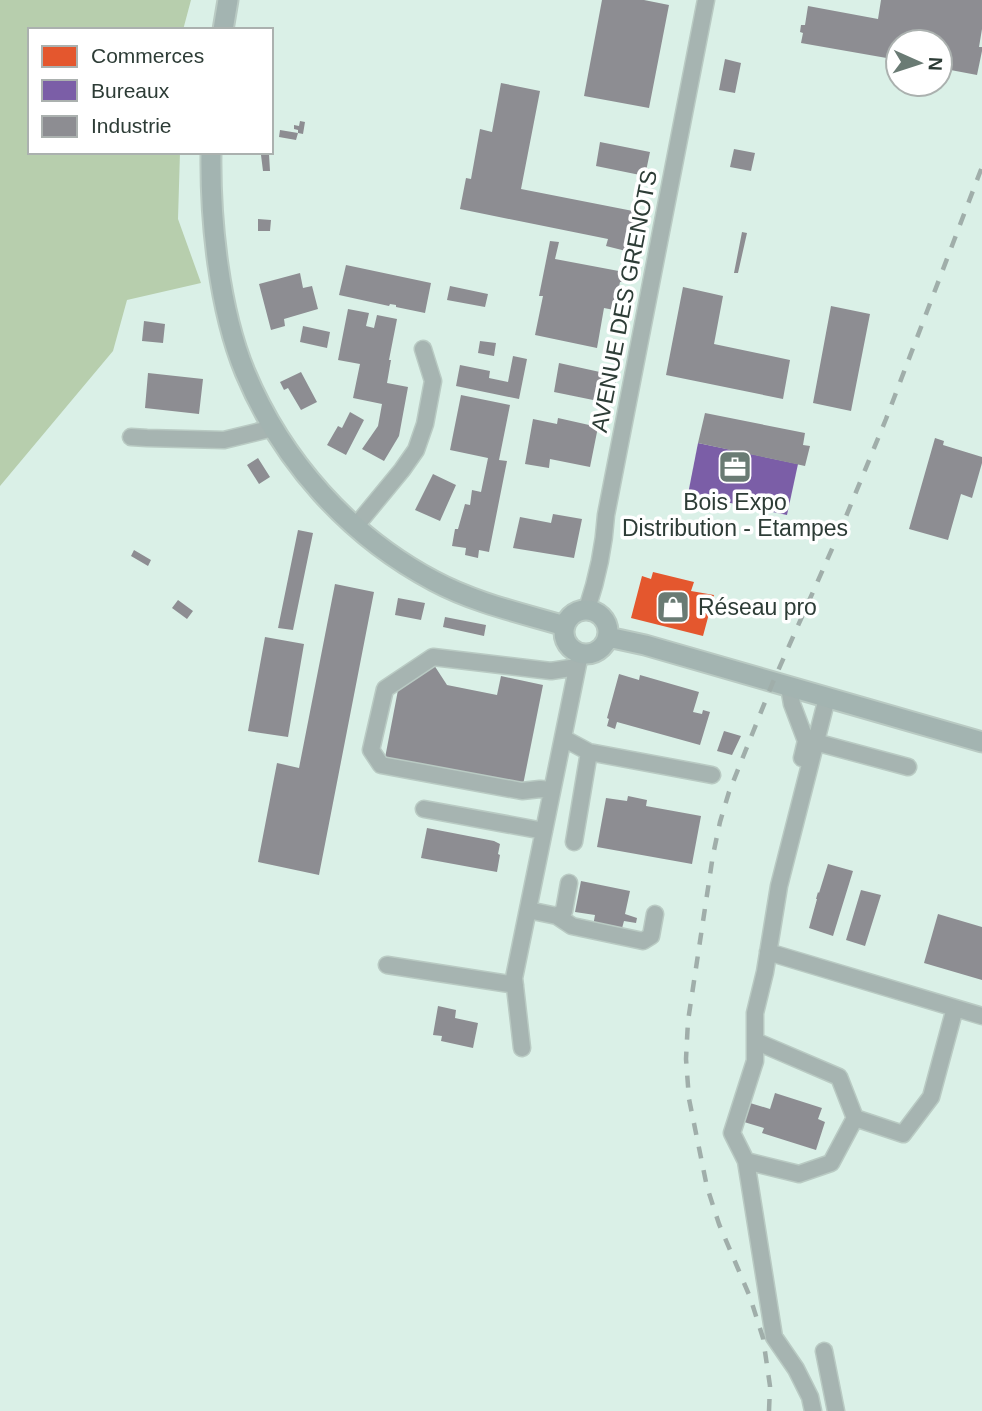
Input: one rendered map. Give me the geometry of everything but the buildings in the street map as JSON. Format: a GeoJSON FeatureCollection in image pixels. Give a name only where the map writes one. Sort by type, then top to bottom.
{"type":"FeatureCollection","features":[{"type":"Feature","properties":{"kind":"main road"},"geometry":{"type":"LineString","coordinates":[[223,28],[228,0]]}},
{"type":"Feature","properties":{"kind":"main road"},"geometry":{"type":"LineString","coordinates":[[211,154],[215,233],[232,334],[245,372],[273,428],[297,464],[326,500],[391,555],[435,581],[481,601],[565,626]]}},
{"type":"Feature","properties":{"kind":"main road"},"geometry":{"type":"LineString","coordinates":[[587,609],[600,614],[606,620],[608,637],[605,645],[597,652],[579,661],[568,646],[564,634],[565,626],[571,615],[587,609]]}},
{"type":"Feature","properties":{"kind":"main road"},"geometry":{"type":"LineString","coordinates":[[608,637],[645,645],[982,742]]}},
{"type":"Feature","properties":{"kind":"street","name":"AVENUE DES GRENOTS"},"geometry":{"type":"LineString","coordinates":[[587,609],[593,593],[605,532],[606,515],[706,0]]}},
{"type":"Feature","properties":{"kind":"street"},"geometry":{"type":"LineString","coordinates":[[355,527],[416,450],[425,424],[433,381],[423,349]]}},
{"type":"Feature","properties":{"kind":"street"},"geometry":{"type":"LineString","coordinates":[[131,437],[224,440],[273,428]]}},
{"type":"Feature","properties":{"kind":"street"},"geometry":{"type":"LineString","coordinates":[[552,790],[522,791],[381,765],[371,750],[385,689],[433,657],[551,671],[579,661]]}},
{"type":"Feature","properties":{"kind":"street"},"geometry":{"type":"LineString","coordinates":[[522,1048],[514,978],[579,661]]}},
{"type":"Feature","properties":{"kind":"street"},"geometry":{"type":"LineString","coordinates":[[779,886],[783,832],[806,741],[792,704],[789,687]]}},
{"type":"Feature","properties":{"kind":"street"},"geometry":{"type":"LineString","coordinates":[[813,1411],[810,1397],[796,1369],[774,1337],[746,1161],[732,1133],[755,1061],[755,1013],[765,972],[779,886],[827,698]]}},
{"type":"Feature","properties":{"kind":"street"},"geometry":{"type":"LineString","coordinates":[[563,738],[589,752],[712,775]]}},
{"type":"Feature","properties":{"kind":"street"},"geometry":{"type":"LineString","coordinates":[[815,742],[908,767]]}},
{"type":"Feature","properties":{"kind":"street"},"geometry":{"type":"LineString","coordinates":[[574,842],[589,752]]}},
{"type":"Feature","properties":{"kind":"street"},"geometry":{"type":"LineString","coordinates":[[424,809],[544,831]]}},
{"type":"Feature","properties":{"kind":"street"},"geometry":{"type":"LineString","coordinates":[[557,916],[564,911],[569,883]]}},
{"type":"Feature","properties":{"kind":"street"},"geometry":{"type":"LineString","coordinates":[[528,910],[557,916],[572,926],[643,941],[652,936],[655,914]]}},
{"type":"Feature","properties":{"kind":"street"},"geometry":{"type":"LineString","coordinates":[[768,951],[982,1016]]}},
{"type":"Feature","properties":{"kind":"street"},"geometry":{"type":"LineString","coordinates":[[387,965],[514,985]]}},
{"type":"Feature","properties":{"kind":"street"},"geometry":{"type":"LineString","coordinates":[[855,1118],[903,1134],[931,1097],[955,1008]]}},
{"type":"Feature","properties":{"kind":"street"},"geometry":{"type":"LineString","coordinates":[[746,1161],[799,1174],[831,1163],[855,1118],[839,1077],[755,1041]]}},
{"type":"Feature","properties":{"kind":"street"},"geometry":{"type":"LineString","coordinates":[[824,1351],[836,1411]]}},
{"type":"Feature","properties":{"kind":"green space"},"geometry":{"type":"Polygon","coordinates":[[[0,0],[191,0],[184,28],[28,28],[28,154],[180,154],[178,219],[201,283],[127,300],[113,351],[0,486],[0,0]]]}},
{"type":"Feature","properties":{"kind":"railway"},"geometry":{"type":"LineString","coordinates":[[769,1411],[770,1386],[763,1338],[707,1187],[689,1099],[686,1059],[688,1021],[713,855],[729,792],[773,682],[886,419],[982,167]]}},
{"type":"Feature","properties":{"kind":"place","name":"Bois Expo Distribution - Etampes"},"geometry":{"type":"Point","coordinates":[735,467]}},
{"type":"Feature","properties":{"kind":"place","name":"Réseau pro"},"geometry":{"type":"Point","coordinates":[673,607]}}]}
